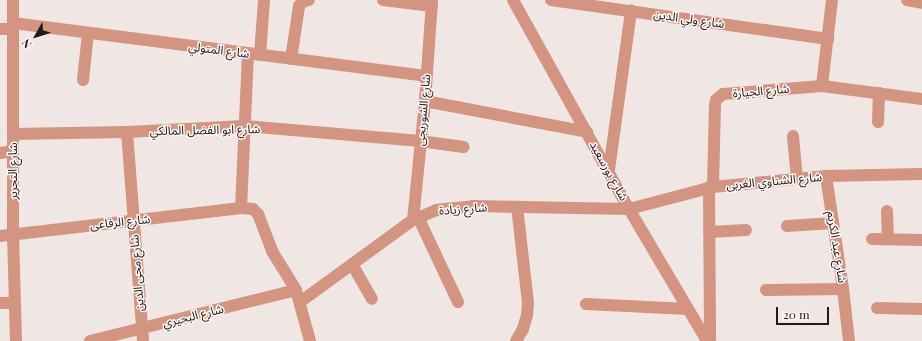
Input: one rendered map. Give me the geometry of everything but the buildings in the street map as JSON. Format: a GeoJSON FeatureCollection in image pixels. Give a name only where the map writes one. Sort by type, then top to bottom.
{"type":"FeatureCollection","features":[{"type":"Feature","properties":{"kind":"street","name":"شارع التحرير"},"geometry":{"type":"LineString","coordinates":[[13,0],[13,234],[16,341]]}},
{"type":"Feature","properties":{"kind":"street"},"geometry":{"type":"LineString","coordinates":[[264,0],[254,54],[244,126],[241,208],[253,209],[258,214],[272,251],[296,290],[310,341]]}},
{"type":"Feature","properties":{"kind":"street"},"geometry":{"type":"LineString","coordinates":[[291,59],[299,6],[302,2],[309,0]]}},
{"type":"Feature","properties":{"kind":"street"},"geometry":{"type":"LineString","coordinates":[[383,0],[432,3]]}},
{"type":"Feature","properties":{"kind":"street","name":"شارع بورسعيد"},"geometry":{"type":"LineString","coordinates":[[513,0],[609,170],[629,209],[707,341]]}},
{"type":"Feature","properties":{"kind":"street","name":"شارع ولي الدين"},"geometry":{"type":"LineString","coordinates":[[551,0],[828,39]]}},
{"type":"Feature","properties":{"kind":"street"},"geometry":{"type":"LineString","coordinates":[[822,86],[832,0]]}},
{"type":"Feature","properties":{"kind":"street"},"geometry":{"type":"LineString","coordinates":[[907,0],[922,3]]}},
{"type":"Feature","properties":{"kind":"street","name":"شارع الشوربجى"},"geometry":{"type":"LineString","coordinates":[[416,219],[420,141],[425,101],[432,3]]}},
{"type":"Feature","properties":{"kind":"street"},"geometry":{"type":"LineString","coordinates":[[609,170],[631,11]]}},
{"type":"Feature","properties":{"kind":"street","name":"شارع المتولي"},"geometry":{"type":"LineString","coordinates":[[0,29],[13,26],[88,33],[426,76]]}},
{"type":"Feature","properties":{"kind":"street"},"geometry":{"type":"LineString","coordinates":[[83,80],[88,33]]}},
{"type":"Feature","properties":{"kind":"street","name":"شارع الجيارة"},"geometry":{"type":"LineString","coordinates":[[711,187],[715,105],[719,97],[723,94],[822,86],[922,99]]}},
{"type":"Feature","properties":{"kind":"street"},"geometry":{"type":"LineString","coordinates":[[878,122],[879,93]]}},
{"type":"Feature","properties":{"kind":"street"},"geometry":{"type":"LineString","coordinates":[[425,101],[587,132]]}},
{"type":"Feature","properties":{"kind":"street","name":"شارع ابو الفضل المالكي"},"geometry":{"type":"LineString","coordinates":[[13,134],[127,132],[244,126],[420,141],[464,147]]}},
{"type":"Feature","properties":{"kind":"street","name":"شارع محى الدين"},"geometry":{"type":"LineString","coordinates":[[127,132],[142,341]]}},
{"type":"Feature","properties":{"kind":"street"},"geometry":{"type":"LineString","coordinates":[[793,136],[797,179]]}},
{"type":"Feature","properties":{"kind":"street"},"geometry":{"type":"LineString","coordinates":[[0,153],[13,151]]}},
{"type":"Feature","properties":{"kind":"street","name":"شارع الشناوي الغربى"},"geometry":{"type":"LineString","coordinates":[[629,209],[711,187],[826,176],[922,174]]}},
{"type":"Feature","properties":{"kind":"street","name":"شارع عبد الكريم"},"geometry":{"type":"LineString","coordinates":[[826,176],[843,289],[849,341]]}},
{"type":"Feature","properties":{"kind":"street"},"geometry":{"type":"LineString","coordinates":[[710,341],[709,232],[711,187]]}},
{"type":"Feature","properties":{"kind":"street","name":"شارع زيادة"},"geometry":{"type":"LineString","coordinates":[[300,302],[416,219],[436,210],[454,207],[629,209]]}},
{"type":"Feature","properties":{"kind":"street"},"geometry":{"type":"LineString","coordinates":[[516,341],[523,329],[527,315],[528,303],[517,207]]}},
{"type":"Feature","properties":{"kind":"street","name":"شارع الرفاعى"},"geometry":{"type":"LineString","coordinates":[[0,236],[241,208]]}},
{"type":"Feature","properties":{"kind":"street"},"geometry":{"type":"LineString","coordinates":[[887,211],[888,240]]}},
{"type":"Feature","properties":{"kind":"street"},"geometry":{"type":"LineString","coordinates":[[416,219],[458,302]]}},
{"type":"Feature","properties":{"kind":"street"},"geometry":{"type":"LineString","coordinates":[[788,226],[833,223]]}},
{"type":"Feature","properties":{"kind":"street"},"geometry":{"type":"LineString","coordinates":[[709,232],[746,230]]}},
{"type":"Feature","properties":{"kind":"street"},"geometry":{"type":"LineString","coordinates":[[872,239],[922,240]]}},
{"type":"Feature","properties":{"kind":"street"},"geometry":{"type":"LineString","coordinates":[[352,264],[372,299]]}},
{"type":"Feature","properties":{"kind":"street"},"geometry":{"type":"LineString","coordinates":[[766,290],[843,289]]}},
{"type":"Feature","properties":{"kind":"street","name":"شارع البحيري"},"geometry":{"type":"LineString","coordinates":[[90,341],[296,290]]}},
{"type":"Feature","properties":{"kind":"street"},"geometry":{"type":"LineString","coordinates":[[0,303],[14,303]]}},
{"type":"Feature","properties":{"kind":"street"},"geometry":{"type":"LineString","coordinates":[[586,304],[688,309]]}},
{"type":"Feature","properties":{"kind":"street"},"geometry":{"type":"LineString","coordinates":[[878,308],[922,309]]}}]}
